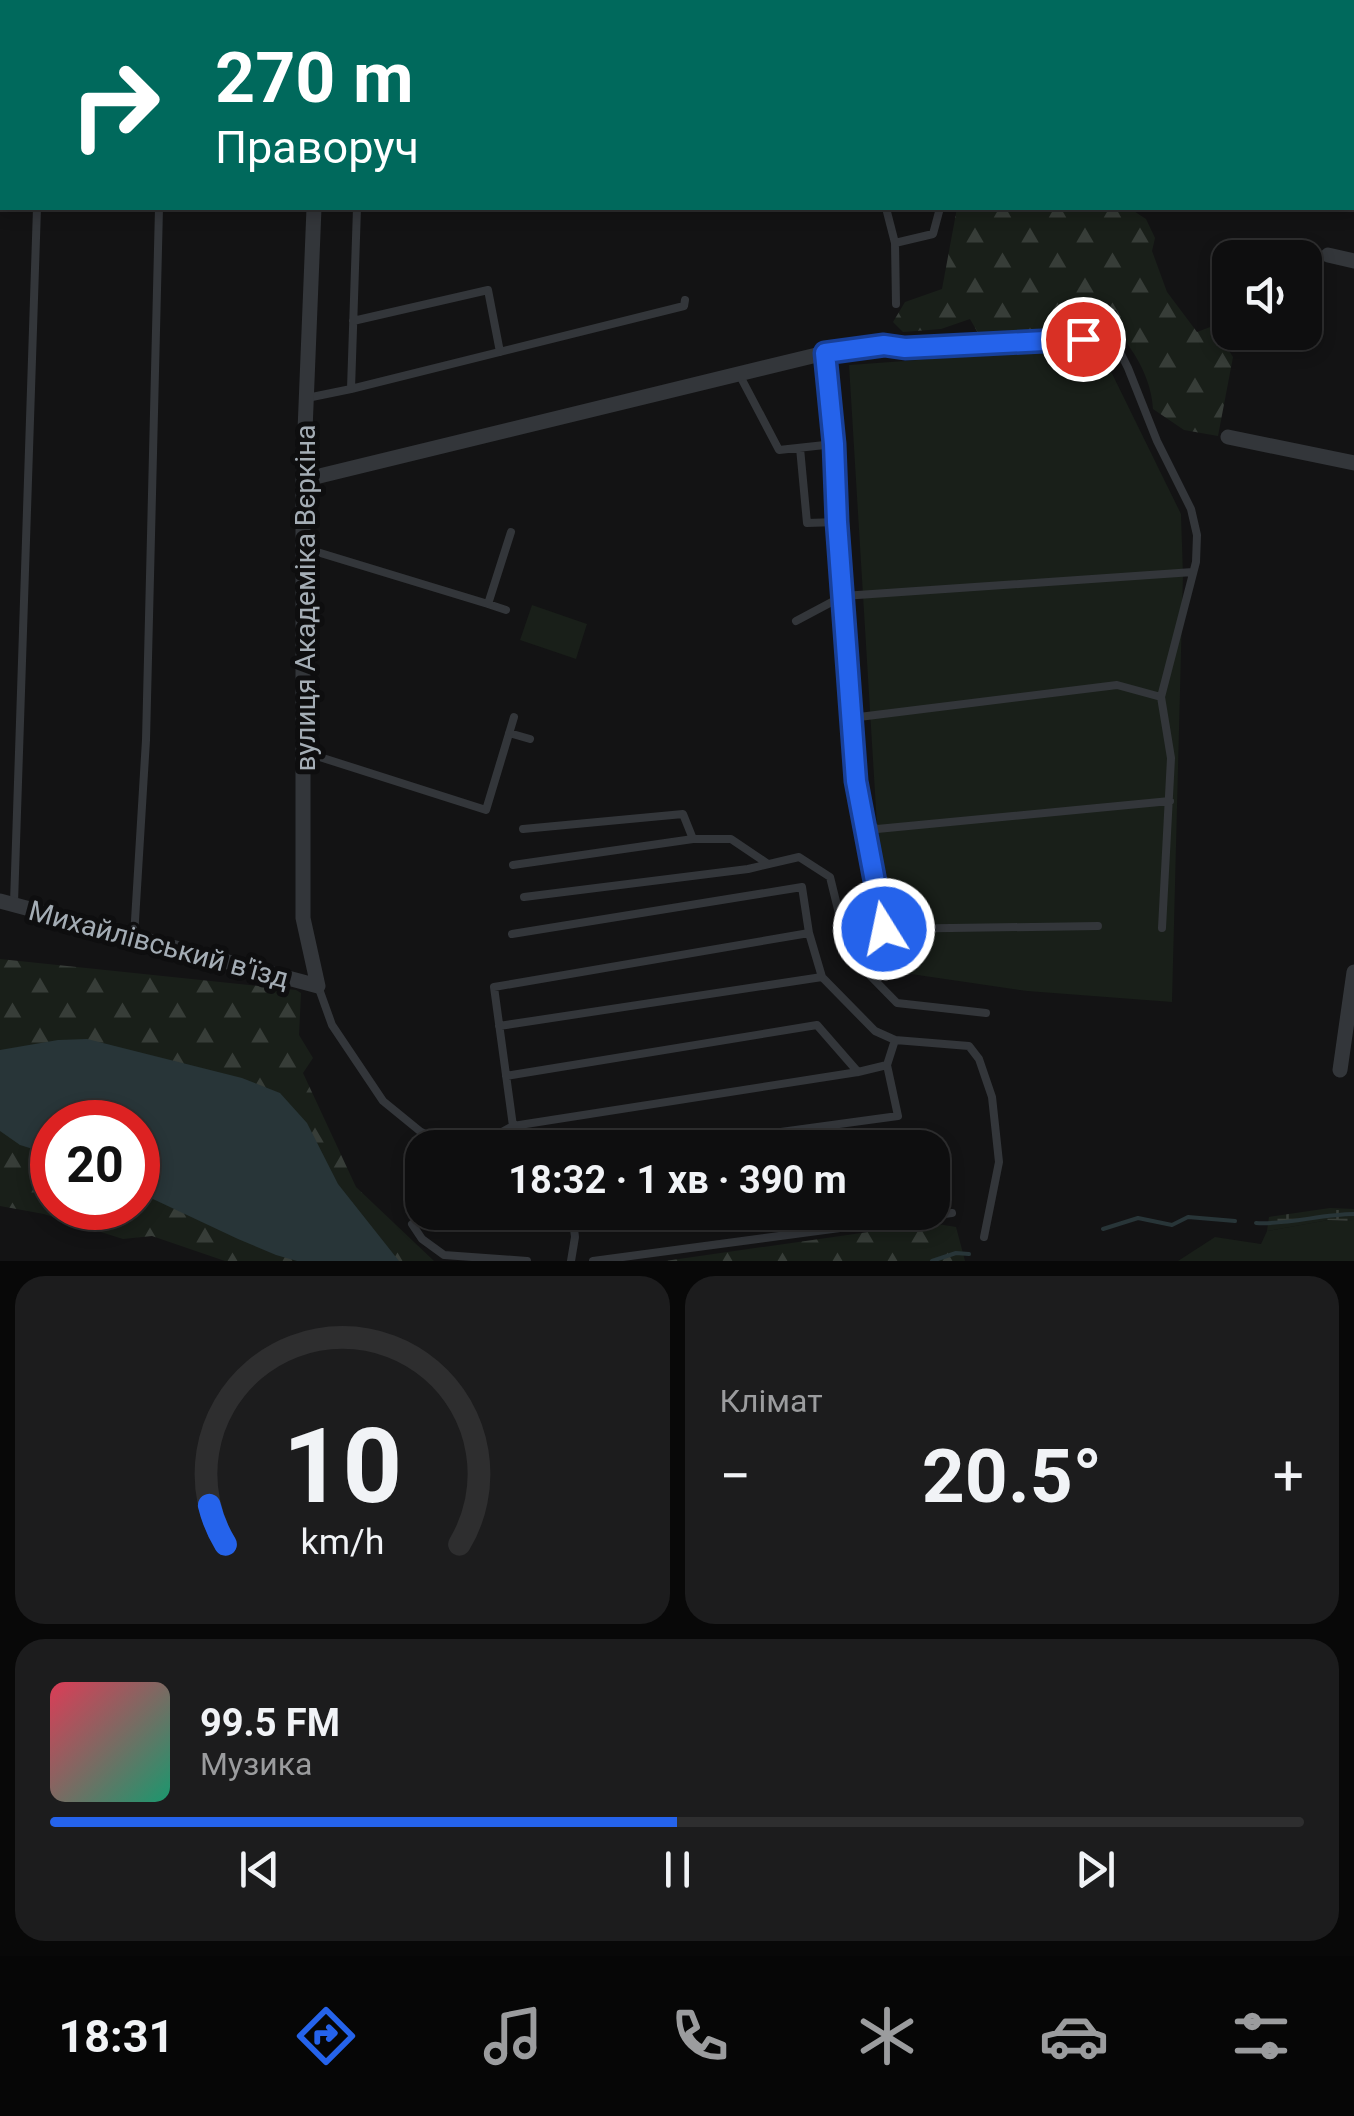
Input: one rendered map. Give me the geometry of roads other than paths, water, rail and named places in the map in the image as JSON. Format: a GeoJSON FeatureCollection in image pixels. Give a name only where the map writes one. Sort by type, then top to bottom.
{"type":"FeatureCollection","features":[{"type":"Feature","properties":{"kind":"street","name":"вулиця Академіка Вєркіна"},"geometry":{"type":"LineString","coordinates":[[314,210],[304,480],[303,918],[318,986]]}},
{"type":"Feature","properties":{"kind":"street"},"geometry":{"type":"LineString","coordinates":[[1328,256],[1354,262]]}},
{"type":"Feature","properties":{"kind":"street"},"geometry":{"type":"LineString","coordinates":[[304,480],[825,353],[884,345],[905,348]]}},
{"type":"Feature","properties":{"kind":"street"},"geometry":{"type":"LineString","coordinates":[[1228,437],[1354,463]]}},
{"type":"Feature","properties":{"kind":"street","name":"Михайлівський в'їзд"},"geometry":{"type":"LineString","coordinates":[[7,903],[318,986]]}},
{"type":"Feature","properties":{"kind":"street"},"geometry":{"type":"LineString","coordinates":[[1340,1070],[1354,972]]}},
{"type":"Feature","properties":{"kind":"lane"},"geometry":{"type":"LineString","coordinates":[[7,903],[37,210]]}},
{"type":"Feature","properties":{"kind":"lane"},"geometry":{"type":"LineString","coordinates":[[134,937],[146,740],[159,210]]}},
{"type":"Feature","properties":{"kind":"lane"},"geometry":{"type":"LineString","coordinates":[[350,390],[356,210]]}},
{"type":"Feature","properties":{"kind":"lane"},"geometry":{"type":"LineString","coordinates":[[887,210],[896,243],[896,304]]}},
{"type":"Feature","properties":{"kind":"lane"},"geometry":{"type":"LineString","coordinates":[[896,243],[932,234],[939,210]]}},
{"type":"Feature","properties":{"kind":"lane"},"geometry":{"type":"LineString","coordinates":[[353,320],[488,290],[500,352]]}},
{"type":"Feature","properties":{"kind":"lane"},"geometry":{"type":"LineString","coordinates":[[307,398],[684,306],[684,300]]}},
{"type":"Feature","properties":{"kind":"lane"},"geometry":{"type":"LineString","coordinates":[[905,348],[1104,338],[1128,368],[1157,441],[1191,509],[1197,535],[1196,562],[1160,696],[1171,758],[1162,928]]}},
{"type":"Feature","properties":{"kind":"lane"},"geometry":{"type":"LineString","coordinates":[[825,353],[856,781],[884,929],[1098,926]]}},
{"type":"Feature","properties":{"kind":"lane"},"geometry":{"type":"LineString","coordinates":[[739,374],[778,450],[834,444]]}},
{"type":"Feature","properties":{"kind":"lane"},"geometry":{"type":"LineString","coordinates":[[800,448],[807,523],[837,522]]}},
{"type":"Feature","properties":{"kind":"lane"},"geometry":{"type":"LineString","coordinates":[[488,604],[511,532]]}},
{"type":"Feature","properties":{"kind":"lane"},"geometry":{"type":"LineString","coordinates":[[304,548],[506,610]]}},
{"type":"Feature","properties":{"kind":"lane"},"geometry":{"type":"LineString","coordinates":[[796,621],[843,596],[1193,572]]}},
{"type":"Feature","properties":{"kind":"lane"},"geometry":{"type":"LineString","coordinates":[[851,718],[1116,685],[1160,696]]}},
{"type":"Feature","properties":{"kind":"lane"},"geometry":{"type":"LineString","coordinates":[[304,752],[486,810],[514,717]]}},
{"type":"Feature","properties":{"kind":"lane"},"geometry":{"type":"LineString","coordinates":[[509,733],[530,738]]}},
{"type":"Feature","properties":{"kind":"lane"},"geometry":{"type":"LineString","coordinates":[[863,812],[868,823],[877,829],[1170,800]]}},
{"type":"Feature","properties":{"kind":"lane"},"geometry":{"type":"LineString","coordinates":[[523,829],[683,814],[693,839]]}},
{"type":"Feature","properties":{"kind":"lane"},"geometry":{"type":"LineString","coordinates":[[512,866],[693,839],[731,839],[768,864]]}},
{"type":"Feature","properties":{"kind":"lane"},"geometry":{"type":"LineString","coordinates":[[524,897],[748,868],[799,856],[830,876],[849,954],[897,1003],[986,1013]]}},
{"type":"Feature","properties":{"kind":"lane"},"geometry":{"type":"LineString","coordinates":[[814,866],[802,888],[809,933],[822,977],[875,1031],[895,1040],[970,1046],[979,1059],[992,1098],[1000,1162],[984,1237]]}},
{"type":"Feature","properties":{"kind":"lane"},"geometry":{"type":"LineString","coordinates":[[512,934],[802,888]]}},
{"type":"Feature","properties":{"kind":"lane"},"geometry":{"type":"LineString","coordinates":[[514,1130],[494,987],[809,933]]}},
{"type":"Feature","properties":{"kind":"lane"},"geometry":{"type":"LineString","coordinates":[[499,1026],[822,977]]}},
{"type":"Feature","properties":{"kind":"lane"},"geometry":{"type":"LineString","coordinates":[[318,986],[332,1025],[383,1101],[419,1130]]}},
{"type":"Feature","properties":{"kind":"lane"},"geometry":{"type":"LineString","coordinates":[[506,1076],[817,1025],[858,1072]]}},
{"type":"Feature","properties":{"kind":"lane"},"geometry":{"type":"LineString","coordinates":[[795,1130],[898,1116],[887,1065],[895,1040]]}},
{"type":"Feature","properties":{"kind":"lane"},"geometry":{"type":"LineString","coordinates":[[506,1130],[887,1065]]}},
{"type":"Feature","properties":{"kind":"lane"},"geometry":{"type":"LineString","coordinates":[[593,1261],[952,1213]]}},
{"type":"Feature","properties":{"kind":"lane"},"geometry":{"type":"LineString","coordinates":[[416,1230],[444,1256],[526,1261]]}},
{"type":"Feature","properties":{"kind":"lane"},"geometry":{"type":"LineString","coordinates":[[571,1261],[574,1230]]}},
{"type":"Feature","properties":{"kind":"waterway"},"geometry":{"type":"LineString","coordinates":[[1256,1223],[1354,1214]]}},
{"type":"Feature","properties":{"kind":"waterway"},"geometry":{"type":"LineString","coordinates":[[1103,1229],[1138,1218],[1172,1225],[1188,1217],[1235,1221]]}},
{"type":"Feature","properties":{"kind":"waterway"},"geometry":{"type":"LineString","coordinates":[[932,1261],[956,1253],[969,1254]]}}]}
